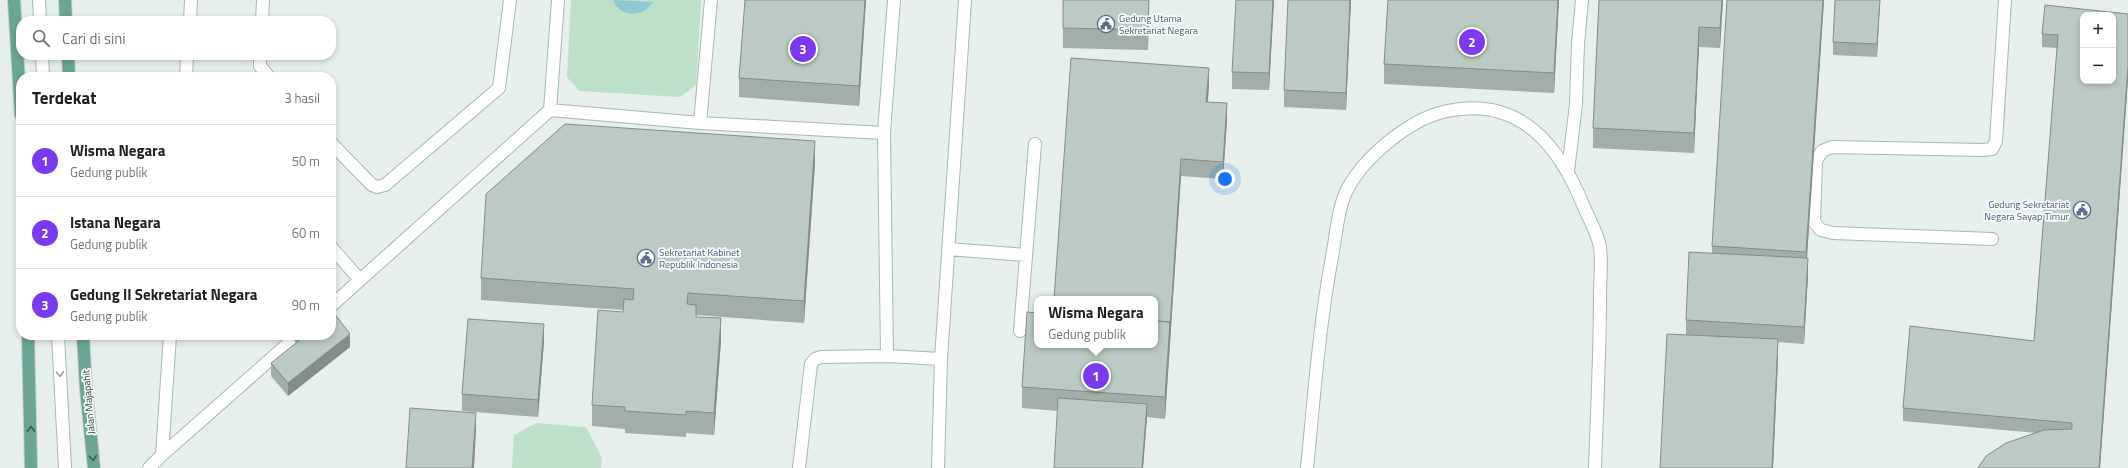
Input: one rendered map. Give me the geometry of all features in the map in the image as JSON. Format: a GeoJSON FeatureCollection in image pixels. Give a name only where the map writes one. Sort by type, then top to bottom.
{"type":"FeatureCollection","features":[{"type":"Feature","properties":{"kind":"main road"},"geometry":{"type":"LineString","coordinates":[[14,0],[16,33]]}},
{"type":"Feature","properties":{"kind":"main road"},"geometry":{"type":"LineString","coordinates":[[65,0],[66,16]]}},
{"type":"Feature","properties":{"kind":"main road"},"geometry":{"type":"LineString","coordinates":[[18,60],[18,72]]}},
{"type":"Feature","properties":{"kind":"main road"},"geometry":{"type":"LineString","coordinates":[[68,60],[70,72]]}},
{"type":"Feature","properties":{"kind":"main road"},"geometry":{"type":"LineString","coordinates":[[28,340],[31,468]]}},
{"type":"Feature","properties":{"kind":"main road","name":"Jalan Majapahit"},"geometry":{"type":"LineString","coordinates":[[83,340],[86,389],[94,468]]}},
{"type":"Feature","properties":{"kind":"lane"},"geometry":{"type":"LineString","coordinates":[[39,0],[40,16]]}},
{"type":"Feature","properties":{"kind":"lane"},"geometry":{"type":"LineString","coordinates":[[190,16],[191,0]]}},
{"type":"Feature","properties":{"kind":"lane"},"geometry":{"type":"LineString","coordinates":[[262,16],[263,0]]}},
{"type":"Feature","properties":{"kind":"lane"},"geometry":{"type":"LineString","coordinates":[[336,148],[372,185],[377,187],[385,185],[499,88],[510,0]]}},
{"type":"Feature","properties":{"kind":"lane"},"geometry":{"type":"LineString","coordinates":[[336,302],[550,110],[558,0]]}},
{"type":"Feature","properties":{"kind":"lane"},"geometry":{"type":"LineString","coordinates":[[700,122],[711,0]]}},
{"type":"Feature","properties":{"kind":"lane"},"geometry":{"type":"LineString","coordinates":[[887,356],[884,133],[894,0]]}},
{"type":"Feature","properties":{"kind":"lane"},"geometry":{"type":"LineString","coordinates":[[938,468],[941,360],[965,0]]}},
{"type":"Feature","properties":{"kind":"lane"},"geometry":{"type":"LineString","coordinates":[[1568,171],[1576,104],[1578,44],[1582,0]]}},
{"type":"Feature","properties":{"kind":"lane"},"geometry":{"type":"LineString","coordinates":[[1992,239],[1833,233],[1821,230],[1814,222],[1816,161],[1822,151],[1832,148],[1992,149],[1996,142],[2006,0]]}},
{"type":"Feature","properties":{"kind":"lane"},"geometry":{"type":"LineString","coordinates":[[42,60],[43,72]]}},
{"type":"Feature","properties":{"kind":"lane"},"geometry":{"type":"LineString","coordinates":[[186,72],[187,60]]}},
{"type":"Feature","properties":{"kind":"lane"},"geometry":{"type":"LineString","coordinates":[[260,60],[260,66],[265,72]]}},
{"type":"Feature","properties":{"kind":"lane"},"geometry":{"type":"LineString","coordinates":[[1307,468],[1327,282],[1346,194],[1361,170],[1393,138],[1417,123],[1442,112],[1464,108],[1505,112],[1533,128],[1548,144],[1568,171],[1600,246],[1600,330],[1595,468]]}},
{"type":"Feature","properties":{"kind":"lane"},"geometry":{"type":"LineString","coordinates":[[550,110],[700,122],[884,133]]}},
{"type":"Feature","properties":{"kind":"lane"},"geometry":{"type":"LineString","coordinates":[[1020,330],[1035,144]]}},
{"type":"Feature","properties":{"kind":"lane"},"geometry":{"type":"LineString","coordinates":[[948,249],[1026,255]]}},
{"type":"Feature","properties":{"kind":"lane"},"geometry":{"type":"LineString","coordinates":[[336,253],[360,280]]}},
{"type":"Feature","properties":{"kind":"lane"},"geometry":{"type":"LineString","coordinates":[[58,340],[65,468]]}},
{"type":"Feature","properties":{"kind":"lane"},"geometry":{"type":"LineString","coordinates":[[162,455],[170,340]]}},
{"type":"Feature","properties":{"kind":"lane"},"geometry":{"type":"LineString","coordinates":[[150,468],[162,455],[292,340]]}},
{"type":"Feature","properties":{"kind":"lane"},"geometry":{"type":"LineString","coordinates":[[799,468],[811,364],[815,359],[821,357],[887,356],[941,360]]}},
{"type":"Feature","properties":{"kind":"green space"},"geometry":{"type":"Polygon","coordinates":[[[571,0],[701,0],[696,85],[680,97],[579,91],[567,77],[571,0]]]}},
{"type":"Feature","properties":{"kind":"green space"},"geometry":{"type":"Polygon","coordinates":[[[536,423],[586,427],[602,458],[601,468],[512,468],[514,435],[536,423]]]}},
{"type":"Feature","properties":{"kind":"water"},"geometry":{"type":"Polygon","coordinates":[[[613,0],[653,2],[644,11],[632,14],[621,10],[616,6],[613,0]]]}},
{"type":"Feature","properties":{"kind":"building"},"geometry":{"type":"Polygon","coordinates":[[[745,0],[865,0],[859,86],[739,78],[745,0]]]}},
{"type":"Feature","properties":{"kind":"building"},"geometry":{"type":"Polygon","coordinates":[[[1063,0],[1149,0],[1148,30],[1063,28],[1063,0]]]}},
{"type":"Feature","properties":{"kind":"building"},"geometry":{"type":"Polygon","coordinates":[[[1236,0],[1273,0],[1269,73],[1232,72],[1236,0]]]}},
{"type":"Feature","properties":{"kind":"building"},"geometry":{"type":"Polygon","coordinates":[[[1288,0],[1350,0],[1346,93],[1284,90],[1288,0]]]}},
{"type":"Feature","properties":{"kind":"building"},"geometry":{"type":"Polygon","coordinates":[[[1388,0],[1558,0],[1554,73],[1384,64],[1388,0]]]}},
{"type":"Feature","properties":{"kind":"building"},"geometry":{"type":"Polygon","coordinates":[[[1599,0],[1722,0],[1720,28],[1699,27],[1694,133],[1593,128],[1599,0]]]}},
{"type":"Feature","properties":{"kind":"building"},"geometry":{"type":"Polygon","coordinates":[[[1727,0],[1823,0],[1806,252],[1712,246],[1727,0]]]}},
{"type":"Feature","properties":{"kind":"building"},"geometry":{"type":"Polygon","coordinates":[[[1835,0],[1880,0],[1877,44],[1833,42],[1835,0]]]}},
{"type":"Feature","properties":{"kind":"building","name":"Gedung Sekretariat Negara Sayap Timur"},"geometry":{"type":"Polygon","coordinates":[[[2045,5],[2110,12],[2080,12],[2080,84],[2116,84],[2116,13],[2128,14],[2128,66],[2099,468],[1978,468],[1986,456],[2006,443],[2044,430],[2072,429],[2072,423],[1903,408],[1910,326],[2034,341],[2058,35],[2042,34],[2045,5]]]}},
{"type":"Feature","properties":{"kind":"building"},"geometry":{"type":"Polygon","coordinates":[[[1071,58],[1209,68],[1206,102],[1227,103],[1223,162],[1181,159],[1170,327],[1170,322],[1158,321],[1158,296],[1054,296],[1071,58]]]}},
{"type":"Feature","properties":{"kind":"building","name":"Sekretariat Kabinet Republik Indonesia"},"geometry":{"type":"Polygon","coordinates":[[[565,124],[815,141],[804,301],[688,293],[687,304],[696,305],[696,317],[721,318],[714,413],[686,411],[686,415],[625,411],[625,407],[592,405],[598,310],[623,312],[624,299],[633,300],[634,289],[481,278],[486,194],[565,124]]]}},
{"type":"Feature","properties":{"kind":"building"},"geometry":{"type":"Polygon","coordinates":[[[1689,252],[1808,258],[1804,327],[1686,320],[1689,252]]]}},
{"type":"Feature","properties":{"kind":"building"},"geometry":{"type":"Polygon","coordinates":[[[1027,312],[1034,313],[1034,348],[1158,348],[1158,321],[1170,322],[1165,397],[1022,387],[1027,312]]]}},
{"type":"Feature","properties":{"kind":"building"},"geometry":{"type":"Polygon","coordinates":[[[336,316],[350,334],[288,383],[271,363],[300,340],[336,340],[336,316]]]}},
{"type":"Feature","properties":{"kind":"building"},"geometry":{"type":"Polygon","coordinates":[[[468,319],[544,324],[538,400],[462,394],[468,319]]]}},
{"type":"Feature","properties":{"kind":"building"},"geometry":{"type":"Polygon","coordinates":[[[1667,334],[1778,339],[1772,468],[1660,468],[1667,334]]]}},
{"type":"Feature","properties":{"kind":"building"},"geometry":{"type":"Polygon","coordinates":[[[1058,398],[1147,404],[1142,468],[1054,468],[1058,398]]]}},
{"type":"Feature","properties":{"kind":"building"},"geometry":{"type":"Polygon","coordinates":[[[410,408],[476,413],[472,468],[406,468],[410,408]]]}},
{"type":"Feature","properties":{"kind":"place","name":"Gedung Utama Sekretariat Negara"},"geometry":{"type":"Point","coordinates":[1106,24]}},
{"type":"Feature","properties":{"kind":"place","name":"Istana Negara"},"geometry":{"type":"Point","coordinates":[1472,42]}},
{"type":"Feature","properties":{"kind":"place","name":"Gedung II Sekretariat Negara"},"geometry":{"type":"Point","coordinates":[803,49]}},
{"type":"Feature","properties":{"kind":"place","name":"Gedung Sekretariat Negara Sayap Timur"},"geometry":{"type":"Point","coordinates":[2082,210]}},
{"type":"Feature","properties":{"kind":"place","name":"Sekretariat Kabinet Republik Indonesia"},"geometry":{"type":"Point","coordinates":[646,258]}},
{"type":"Feature","properties":{"kind":"place","name":"Wisma Negara"},"geometry":{"type":"Point","coordinates":[1096,376]}}]}
